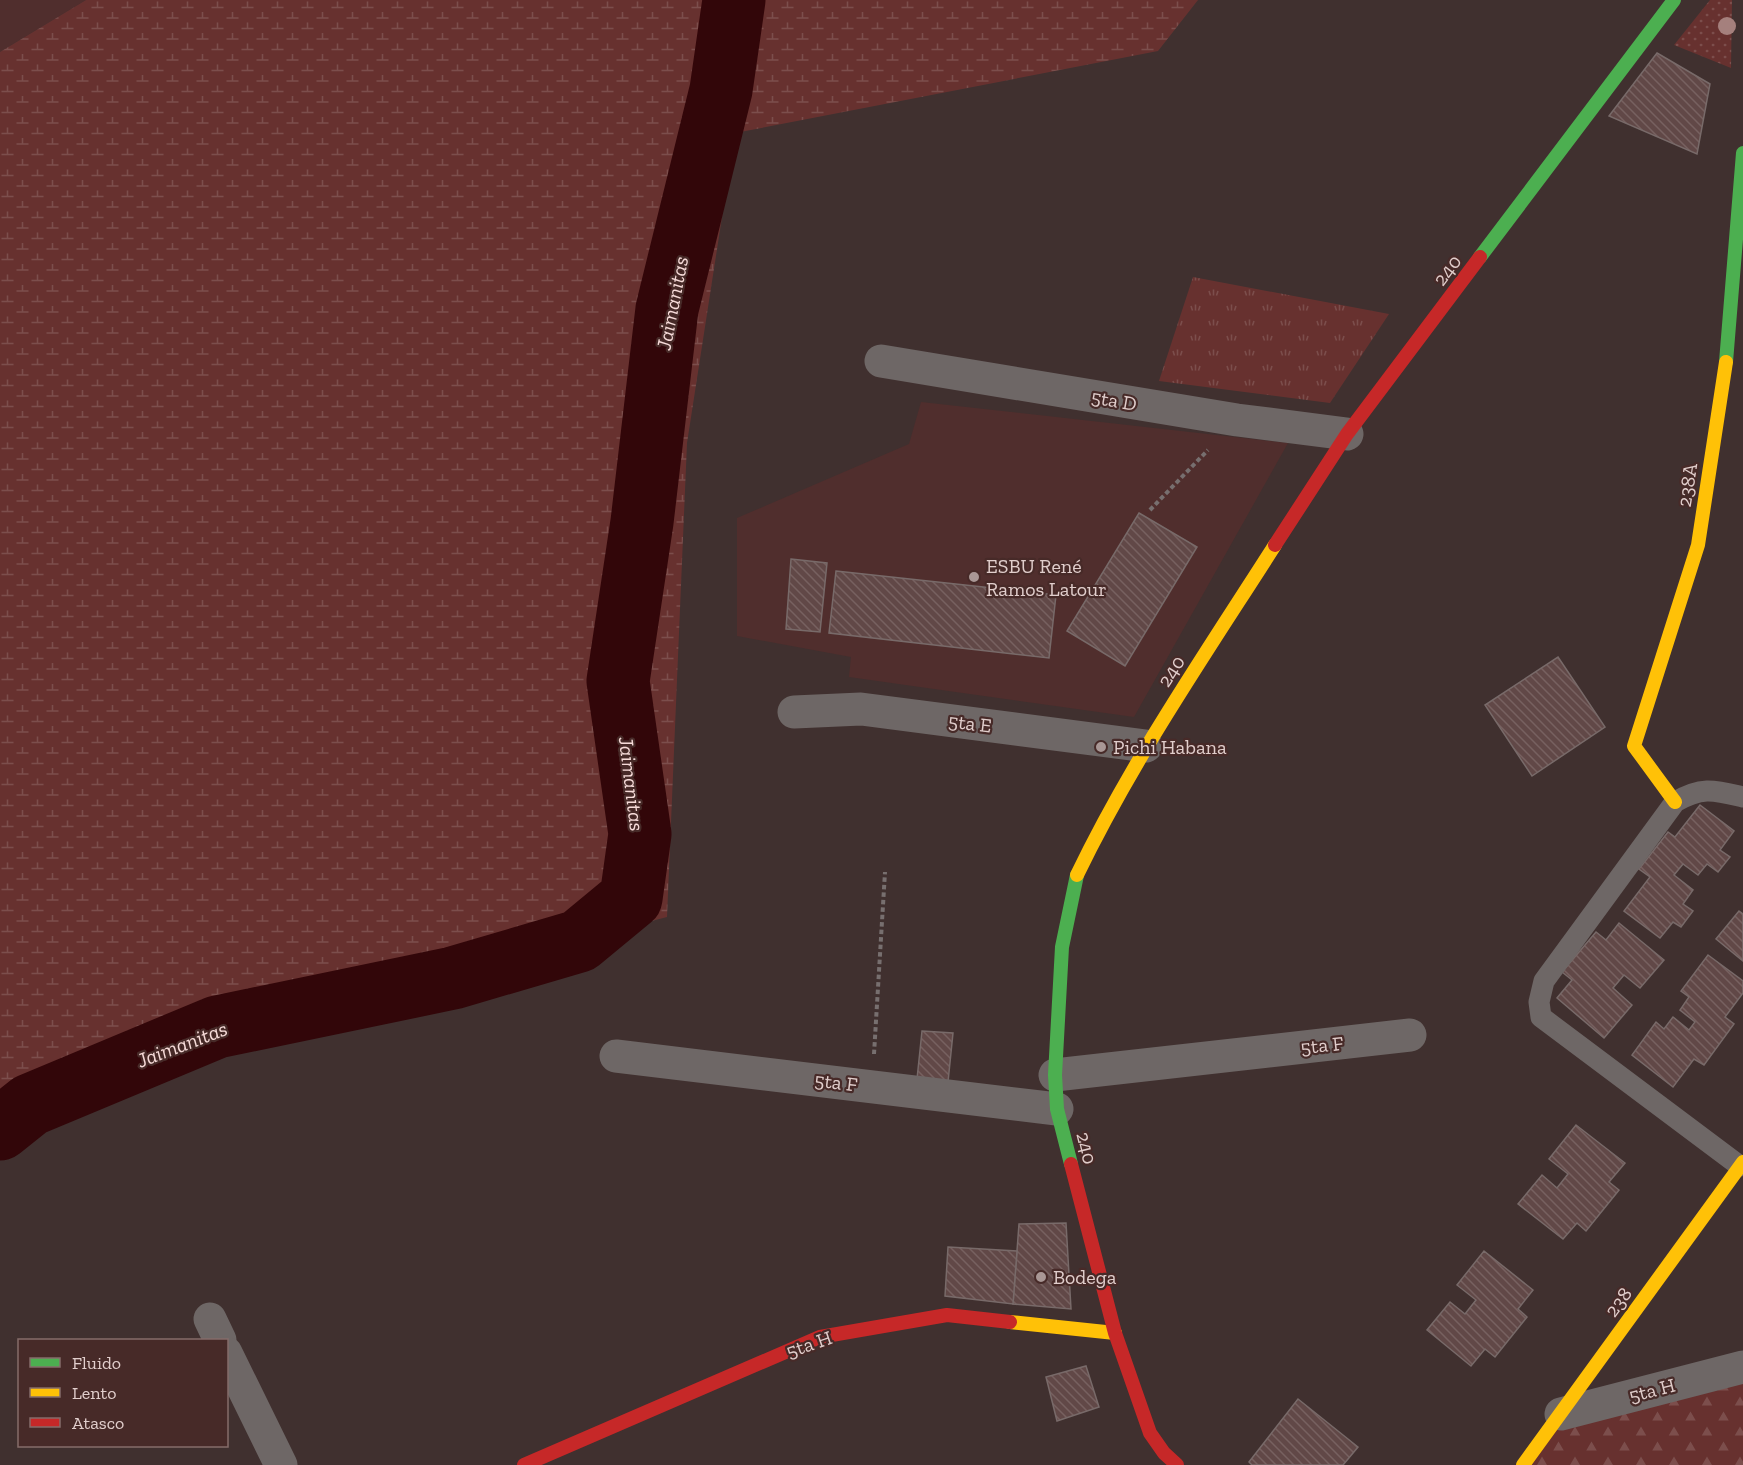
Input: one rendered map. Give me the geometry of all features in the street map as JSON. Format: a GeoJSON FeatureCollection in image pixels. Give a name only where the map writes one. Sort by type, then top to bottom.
{"type":"FeatureCollection","features":[{"type":"Feature","properties":{"kind":"street","name":"240"},"geometry":{"type":"LineString","coordinates":[[1177,1465],[1164,1453],[1150,1433],[1115,1333],[1057,1109],[1056,1075],[1062,947],[1076,878],[1100,828],[1146,746],[1347,434],[1674,0]]}},
{"type":"Feature","properties":{"kind":"street","name":"238A"},"geometry":{"type":"LineString","coordinates":[[1675,802],[1634,746],[1698,545],[1726,363],[1743,153]]}},
{"type":"Feature","properties":{"kind":"street","name":"5ta D"},"geometry":{"type":"LineString","coordinates":[[881,361],[1236,420],[1347,434]]}},
{"type":"Feature","properties":{"kind":"street","name":"5ta E"},"geometry":{"type":"LineString","coordinates":[[794,712],[861,709],[1146,746]]}},
{"type":"Feature","properties":{"kind":"street","name":"5ta F"},"geometry":{"type":"LineString","coordinates":[[1056,1075],[1410,1035]]}},
{"type":"Feature","properties":{"kind":"street","name":"5ta F"},"geometry":{"type":"LineString","coordinates":[[616,1056],[1057,1109]]}},
{"type":"Feature","properties":{"kind":"street","name":"238"},"geometry":{"type":"LineString","coordinates":[[1523,1465],[1742,1164]]}},
{"type":"Feature","properties":{"kind":"street","name":"5ta H"},"geometry":{"type":"LineString","coordinates":[[524,1465],[820,1337],[947,1315],[1115,1333]]}},
{"type":"Feature","properties":{"kind":"street"},"geometry":{"type":"LineString","coordinates":[[228,1357],[281,1465]]}},
{"type":"Feature","properties":{"kind":"street","name":"5ta H"},"geometry":{"type":"LineString","coordinates":[[1561,1414],[1743,1367]]}},
{"type":"Feature","properties":{"kind":"lane"},"geometry":{"type":"LineString","coordinates":[[1742,1164],[1541,1017],[1539,1002],[1544,981],[1675,802],[1695,790],[1716,790],[1743,797]]}},
{"type":"Feature","properties":{"kind":"path"},"geometry":{"type":"LineString","coordinates":[[1150,510],[1236,420]]}},
{"type":"Feature","properties":{"kind":"path"},"geometry":{"type":"LineString","coordinates":[[872,1086],[885,872]]}},
{"type":"Feature","properties":{"kind":"shaded area"},"geometry":{"type":"Polygon","coordinates":[[[0,0],[86,0],[0,52],[0,0]]]}},
{"type":"Feature","properties":{"kind":"shaded area","name":"ESBU René Ramos Latour"},"geometry":{"type":"Polygon","coordinates":[[[921,402],[1288,443],[1134,717],[849,677],[851,657],[737,636],[737,518],[909,444],[921,402]]]}},
{"type":"Feature","properties":{"kind":"green space"},"geometry":{"type":"Polygon","coordinates":[[[86,0],[1198,0],[1158,51],[735,133],[687,443],[667,917],[484,964],[216,1007],[27,1075],[0,1093],[0,52],[86,0]]]}},
{"type":"Feature","properties":{"kind":"green space"},"geometry":{"type":"Polygon","coordinates":[[[1710,0],[1732,0],[1731,68],[1674,45],[1710,0]]]}},
{"type":"Feature","properties":{"kind":"green space"},"geometry":{"type":"Polygon","coordinates":[[[1193,277],[1389,314],[1330,403],[1159,381],[1193,277]]]}},
{"type":"Feature","properties":{"kind":"green space"},"geometry":{"type":"Polygon","coordinates":[[[1743,1367],[1743,1465],[1524,1465],[1561,1414],[1743,1367]]]}},
{"type":"Feature","properties":{"kind":"building"},"geometry":{"type":"Polygon","coordinates":[[[1657,53],[1710,84],[1697,154],[1609,116],[1657,53]]]}},
{"type":"Feature","properties":{"kind":"building"},"geometry":{"type":"Polygon","coordinates":[[[1139,513],[1197,547],[1125,666],[1067,631],[1139,513]]]}},
{"type":"Feature","properties":{"kind":"building"},"geometry":{"type":"Polygon","coordinates":[[[791,559],[827,563],[820,632],[786,629],[791,559]]]}},
{"type":"Feature","properties":{"kind":"building"},"geometry":{"type":"Polygon","coordinates":[[[836,571],[1056,595],[1049,658],[829,633],[836,571]]]}},
{"type":"Feature","properties":{"kind":"building"},"geometry":{"type":"Polygon","coordinates":[[[1558,657],[1605,727],[1532,776],[1485,705],[1558,657]]]}},
{"type":"Feature","properties":{"kind":"building"},"geometry":{"type":"Polygon","coordinates":[[[1700,805],[1734,831],[1720,850],[1730,857],[1718,872],[1707,864],[1698,875],[1683,864],[1674,875],[1693,890],[1683,904],[1693,911],[1681,927],[1673,922],[1660,938],[1624,911],[1650,877],[1639,869],[1668,832],[1675,837],[1700,805]]]}},
{"type":"Feature","properties":{"kind":"building"},"geometry":{"type":"Polygon","coordinates":[[[1739,911],[1743,914],[1743,961],[1716,939],[1739,911]]]}},
{"type":"Feature","properties":{"kind":"building"},"geometry":{"type":"Polygon","coordinates":[[[1619,923],[1664,960],[1640,988],[1624,975],[1613,988],[1632,1005],[1604,1038],[1557,998],[1572,980],[1562,972],[1596,932],[1606,940],[1619,923]]]}},
{"type":"Feature","properties":{"kind":"building"},"geometry":{"type":"Polygon","coordinates":[[[1708,955],[1743,981],[1743,993],[1725,1017],[1734,1024],[1704,1065],[1694,1059],[1673,1087],[1632,1055],[1656,1022],[1664,1029],[1673,1017],[1689,1030],[1695,1022],[1680,1010],[1689,997],[1681,991],[1708,955]]]}},
{"type":"Feature","properties":{"kind":"building"},"geometry":{"type":"Polygon","coordinates":[[[922,1031],[953,1033],[948,1082],[917,1079],[922,1031]]]}},
{"type":"Feature","properties":{"kind":"building"},"geometry":{"type":"Polygon","coordinates":[[[1576,1125],[1625,1163],[1609,1182],[1619,1190],[1586,1231],[1577,1223],[1563,1239],[1518,1204],[1542,1175],[1557,1188],[1568,1174],[1549,1159],[1576,1125]]]}},
{"type":"Feature","properties":{"kind":"building"},"geometry":{"type":"Polygon","coordinates":[[[1066,1223],[1071,1309],[1013,1304],[1019,1224],[1066,1223]]]}},
{"type":"Feature","properties":{"kind":"building"},"geometry":{"type":"Polygon","coordinates":[[[948,1247],[1017,1251],[1013,1304],[945,1296],[948,1247]]]}},
{"type":"Feature","properties":{"kind":"building"},"geometry":{"type":"Polygon","coordinates":[[[1484,1251],[1533,1290],[1518,1309],[1527,1317],[1495,1357],[1485,1349],[1471,1366],[1427,1330],[1450,1302],[1465,1314],[1476,1300],[1457,1285],[1484,1251]]]}},
{"type":"Feature","properties":{"kind":"building"},"geometry":{"type":"Polygon","coordinates":[[[1086,1366],[1099,1407],[1057,1421],[1046,1377],[1086,1366]]]}},
{"type":"Feature","properties":{"kind":"building"},"geometry":{"type":"Polygon","coordinates":[[[1298,1399],[1358,1447],[1343,1465],[1252,1465],[1249,1462],[1298,1399]]]}},
{"type":"Feature","properties":{"kind":"waterway","name":"Jaimanitas"},"geometry":{"type":"LineString","coordinates":[[0,1129],[30,1105],[217,1027],[453,978],[579,941],[631,898],[640,834],[618,681],[642,522],[667,309],[721,90],[734,0]]}},
{"type":"Feature","properties":{"kind":"traffic: fast"},"geometry":{"type":"LineString","coordinates":[[1480,257],[1674,0]]}},
{"type":"Feature","properties":{"kind":"traffic: fast"},"geometry":{"type":"LineString","coordinates":[[1726,362],[1743,153]]}},
{"type":"Feature","properties":{"kind":"traffic: fast"},"geometry":{"type":"LineString","coordinates":[[1071,1164],[1057,1109],[1055,1075],[1062,947],[1077,875]]}},
{"type":"Feature","properties":{"kind":"traffic: slow"},"geometry":{"type":"LineString","coordinates":[[1675,802],[1634,746],[1698,545],[1726,362]]}},
{"type":"Feature","properties":{"kind":"traffic: slow"},"geometry":{"type":"LineString","coordinates":[[1077,875],[1146,748],[1275,545]]}},
{"type":"Feature","properties":{"kind":"traffic: slow"},"geometry":{"type":"LineString","coordinates":[[1523,1465],[1743,1162]]}},
{"type":"Feature","properties":{"kind":"traffic: slow"},"geometry":{"type":"LineString","coordinates":[[1010,1322],[1115,1333]]}},
{"type":"Feature","properties":{"kind":"traffic: jam"},"geometry":{"type":"LineString","coordinates":[[1275,545],[1347,434],[1480,257]]}},
{"type":"Feature","properties":{"kind":"traffic: jam"},"geometry":{"type":"LineString","coordinates":[[1071,1164],[1115,1333],[1150,1433],[1164,1453],[1177,1465]]}},
{"type":"Feature","properties":{"kind":"traffic: jam"},"geometry":{"type":"LineString","coordinates":[[524,1465],[820,1337],[947,1315],[1010,1322]]}},
{"type":"Feature","properties":{"kind":"place","name":"ESBU René Ramos Latour"},"geometry":{"type":"Point","coordinates":[974,577]}},
{"type":"Feature","properties":{"kind":"place","name":"Pichi Habana"},"geometry":{"type":"Point","coordinates":[1101,747]}},
{"type":"Feature","properties":{"kind":"place","name":"Bodega"},"geometry":{"type":"Point","coordinates":[1041,1277]}}]}
